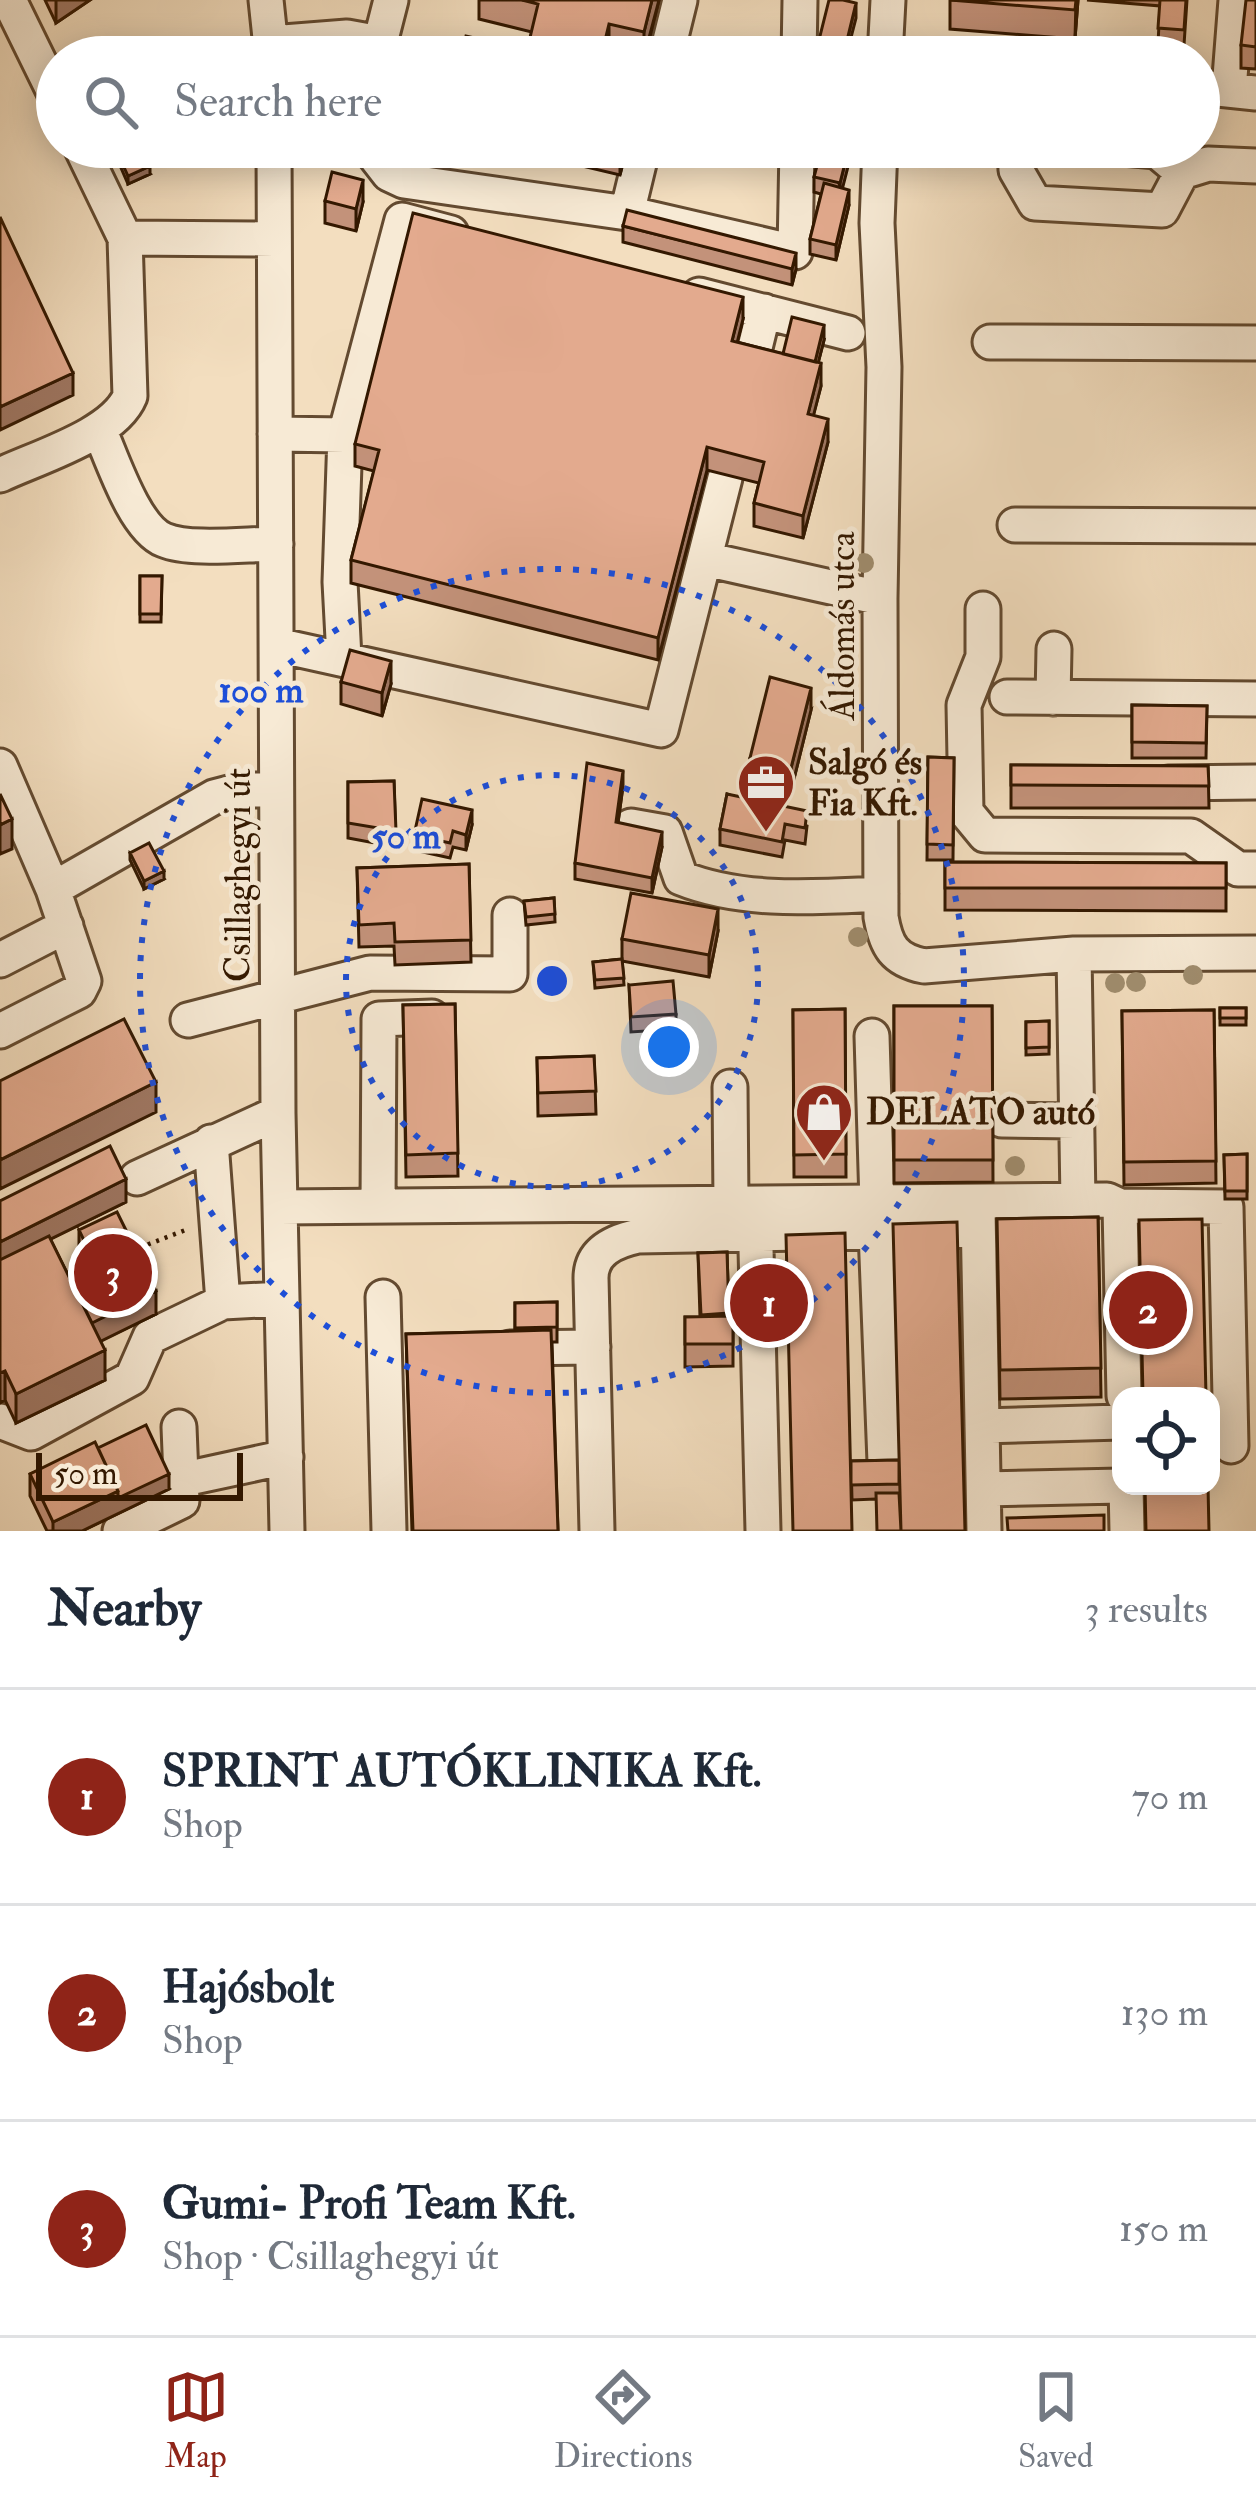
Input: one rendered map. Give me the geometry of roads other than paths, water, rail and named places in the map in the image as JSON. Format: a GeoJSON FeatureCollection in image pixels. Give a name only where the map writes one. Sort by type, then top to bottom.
{"type":"FeatureCollection","features":[{"type":"Feature","properties":{"kind":"street"},"geometry":{"type":"LineString","coordinates":[[9,0],[36,55]]}},
{"type":"Feature","properties":{"kind":"street"},"geometry":{"type":"LineString","coordinates":[[266,0],[270,36]]}},
{"type":"Feature","properties":{"kind":"street"},"geometry":{"type":"LineString","coordinates":[[382,36],[391,0]]}},
{"type":"Feature","properties":{"kind":"street"},"geometry":{"type":"LineString","coordinates":[[671,36],[680,0]]}},
{"type":"Feature","properties":{"kind":"street"},"geometry":{"type":"LineString","coordinates":[[799,36],[800,0]]}},
{"type":"Feature","properties":{"kind":"street"},"geometry":{"type":"LineString","coordinates":[[888,0],[892,36]]}},
{"type":"Feature","properties":{"kind":"street"},"geometry":{"type":"LineString","coordinates":[[1228,90],[1236,0]]}},
{"type":"Feature","properties":{"kind":"street"},"geometry":{"type":"LineString","coordinates":[[1220,164],[1256,166]]}},
{"type":"Feature","properties":{"kind":"street"},"geometry":{"type":"LineString","coordinates":[[0,475],[99,429],[125,408],[132,386],[125,238],[91,168]]}},
{"type":"Feature","properties":{"kind":"street","name":"Csillaghegyi út"},"geometry":{"type":"LineString","coordinates":[[274,168],[278,1113],[287,1531]]}},
{"type":"Feature","properties":{"kind":"street"},"geometry":{"type":"LineString","coordinates":[[385,168],[404,181],[627,213],[795,252],[797,168]]}},
{"type":"Feature","properties":{"kind":"street"},"geometry":{"type":"LineString","coordinates":[[627,213],[638,168]]}},
{"type":"Feature","properties":{"kind":"street","name":"Áldomás utca"},"geometry":{"type":"LineString","coordinates":[[879,168],[884,367],[881,894],[886,941],[907,962],[953,965],[988,958],[1074,954],[1256,953]]}},
{"type":"Feature","properties":{"kind":"street"},"geometry":{"type":"LineString","coordinates":[[1016,168],[1035,203],[1162,210],[1182,172],[1195,168]]}},
{"type":"Feature","properties":{"kind":"street"},"geometry":{"type":"LineString","coordinates":[[1177,168],[1182,172]]}},
{"type":"Feature","properties":{"kind":"street"},"geometry":{"type":"LineString","coordinates":[[344,658],[340,582],[345,435],[402,220],[492,243]]}},
{"type":"Feature","properties":{"kind":"street"},"geometry":{"type":"LineString","coordinates":[[125,238],[274,239]]}},
{"type":"Feature","properties":{"kind":"street"},"geometry":{"type":"LineString","coordinates":[[674,289],[848,333]]}},
{"type":"Feature","properties":{"kind":"street"},"geometry":{"type":"LineString","coordinates":[[751,364],[764,311]]}},
{"type":"Feature","properties":{"kind":"street"},"geometry":{"type":"LineString","coordinates":[[990,342],[1256,343]]}},
{"type":"Feature","properties":{"kind":"street"},"geometry":{"type":"LineString","coordinates":[[99,429],[139,517],[160,539],[276,544]]}},
{"type":"Feature","properties":{"kind":"street"},"geometry":{"type":"LineString","coordinates":[[275,434],[345,435]]}},
{"type":"Feature","properties":{"kind":"street"},"geometry":{"type":"LineString","coordinates":[[277,645],[661,730],[725,478]]}},
{"type":"Feature","properties":{"kind":"street"},"geometry":{"type":"LineString","coordinates":[[1015,525],[1256,526]]}},
{"type":"Feature","properties":{"kind":"street"},"geometry":{"type":"LineString","coordinates":[[705,560],[880,598]]}},
{"type":"Feature","properties":{"kind":"street"},"geometry":{"type":"LineString","coordinates":[[983,610],[983,657],[964,705],[966,812],[985,835],[1191,836],[1238,868],[1256,868]]}},
{"type":"Feature","properties":{"kind":"street"},"geometry":{"type":"LineString","coordinates":[[1053,698],[1054,649]]}},
{"type":"Feature","properties":{"kind":"street"},"geometry":{"type":"LineString","coordinates":[[1007,698],[1256,699]]}},
{"type":"Feature","properties":{"kind":"street"},"geometry":{"type":"LineString","coordinates":[[0,766],[53,889],[84,981],[79,991],[0,1031]]}},
{"type":"Feature","properties":{"kind":"street"},"geometry":{"type":"LineString","coordinates":[[1146,783],[1256,782]]}},
{"type":"Feature","properties":{"kind":"street"},"geometry":{"type":"LineString","coordinates":[[53,889],[214,797],[241,790],[276,790]]}},
{"type":"Feature","properties":{"kind":"street"},"geometry":{"type":"LineString","coordinates":[[632,826],[664,832],[681,878],[699,885],[774,897],[881,894]]}},
{"type":"Feature","properties":{"kind":"street"},"geometry":{"type":"LineString","coordinates":[[188,1020],[370,974],[510,974],[510,915]]}},
{"type":"Feature","properties":{"kind":"street"},"geometry":{"type":"LineString","coordinates":[[0,959],[66,926]]}},
{"type":"Feature","properties":{"kind":"street"},"geometry":{"type":"LineString","coordinates":[[1074,954],[1078,1201]]}},
{"type":"Feature","properties":{"kind":"street"},"geometry":{"type":"LineString","coordinates":[[378,1205],[379,1019],[431,1017]]}},
{"type":"Feature","properties":{"kind":"street"},"geometry":{"type":"LineString","coordinates":[[872,1036],[885,1462]]}},
{"type":"Feature","properties":{"kind":"street"},"geometry":{"type":"LineString","coordinates":[[730,1087],[748,1212],[763,1531]]}},
{"type":"Feature","properties":{"kind":"street"},"geometry":{"type":"LineString","coordinates":[[137,1178],[278,1113]]}},
{"type":"Feature","properties":{"kind":"street"},"geometry":{"type":"LineString","coordinates":[[1002,1120],[1075,1120]]}},
{"type":"Feature","properties":{"kind":"street"},"geometry":{"type":"LineString","coordinates":[[211,1142],[224,1302]]}},
{"type":"Feature","properties":{"kind":"street"},"geometry":{"type":"LineString","coordinates":[[280,1207],[378,1205],[876,1217],[978,1216],[1078,1201],[1226,1207],[1231,1445]]}},
{"type":"Feature","properties":{"kind":"street"},"geometry":{"type":"LineString","coordinates":[[1120,1206],[1124,1387]]}},
{"type":"Feature","properties":{"kind":"street"},"geometry":{"type":"LineString","coordinates":[[597,1531],[591,1264],[610,1246],[638,1236],[748,1212]]}},
{"type":"Feature","properties":{"kind":"street"},"geometry":{"type":"LineString","coordinates":[[978,1216],[984,1531]]}},
{"type":"Feature","properties":{"kind":"street"},"geometry":{"type":"LineString","coordinates":[[382,1297],[396,1350],[389,1531]]}},
{"type":"Feature","properties":{"kind":"street"},"geometry":{"type":"LineString","coordinates":[[0,1421],[31,1432],[132,1378],[150,1337],[224,1302],[282,1299]]}},
{"type":"Feature","properties":{"kind":"street"},"geometry":{"type":"LineString","coordinates":[[477,1349],[592,1347]]}},
{"type":"Feature","properties":{"kind":"street"},"geometry":{"type":"LineString","coordinates":[[982,1426],[1112,1422]]}},
{"type":"Feature","properties":{"kind":"street"},"geometry":{"type":"LineString","coordinates":[[120,1531],[182,1501],[178,1426]]}},
{"type":"Feature","properties":{"kind":"street"},"geometry":{"type":"LineString","coordinates":[[180,1480],[286,1457]]}},
{"type":"Feature","properties":{"kind":"street"},"geometry":{"type":"LineString","coordinates":[[984,1489],[1112,1486]]}},
{"type":"Feature","properties":{"kind":"street"},"geometry":{"type":"LineString","coordinates":[[1125,1495],[1127,1531]]}},
{"type":"Feature","properties":{"kind":"place","name":"Salgó és Fia Kft."},"geometry":{"type":"Point","coordinates":[766,834]}},
{"type":"Feature","properties":{"kind":"place","name":"DELATO autó"},"geometry":{"type":"Point","coordinates":[824,1163]}},
{"type":"Feature","properties":{"kind":"place","name":"Gumi- Profi Team Kft."},"geometry":{"type":"Point","coordinates":[113,1273]}},
{"type":"Feature","properties":{"kind":"place","name":"SPRINT AUTÓKLINIKA Kft."},"geometry":{"type":"Point","coordinates":[769,1303]}},
{"type":"Feature","properties":{"kind":"place","name":"Hajósbolt"},"geometry":{"type":"Point","coordinates":[1148,1310]}}]}
